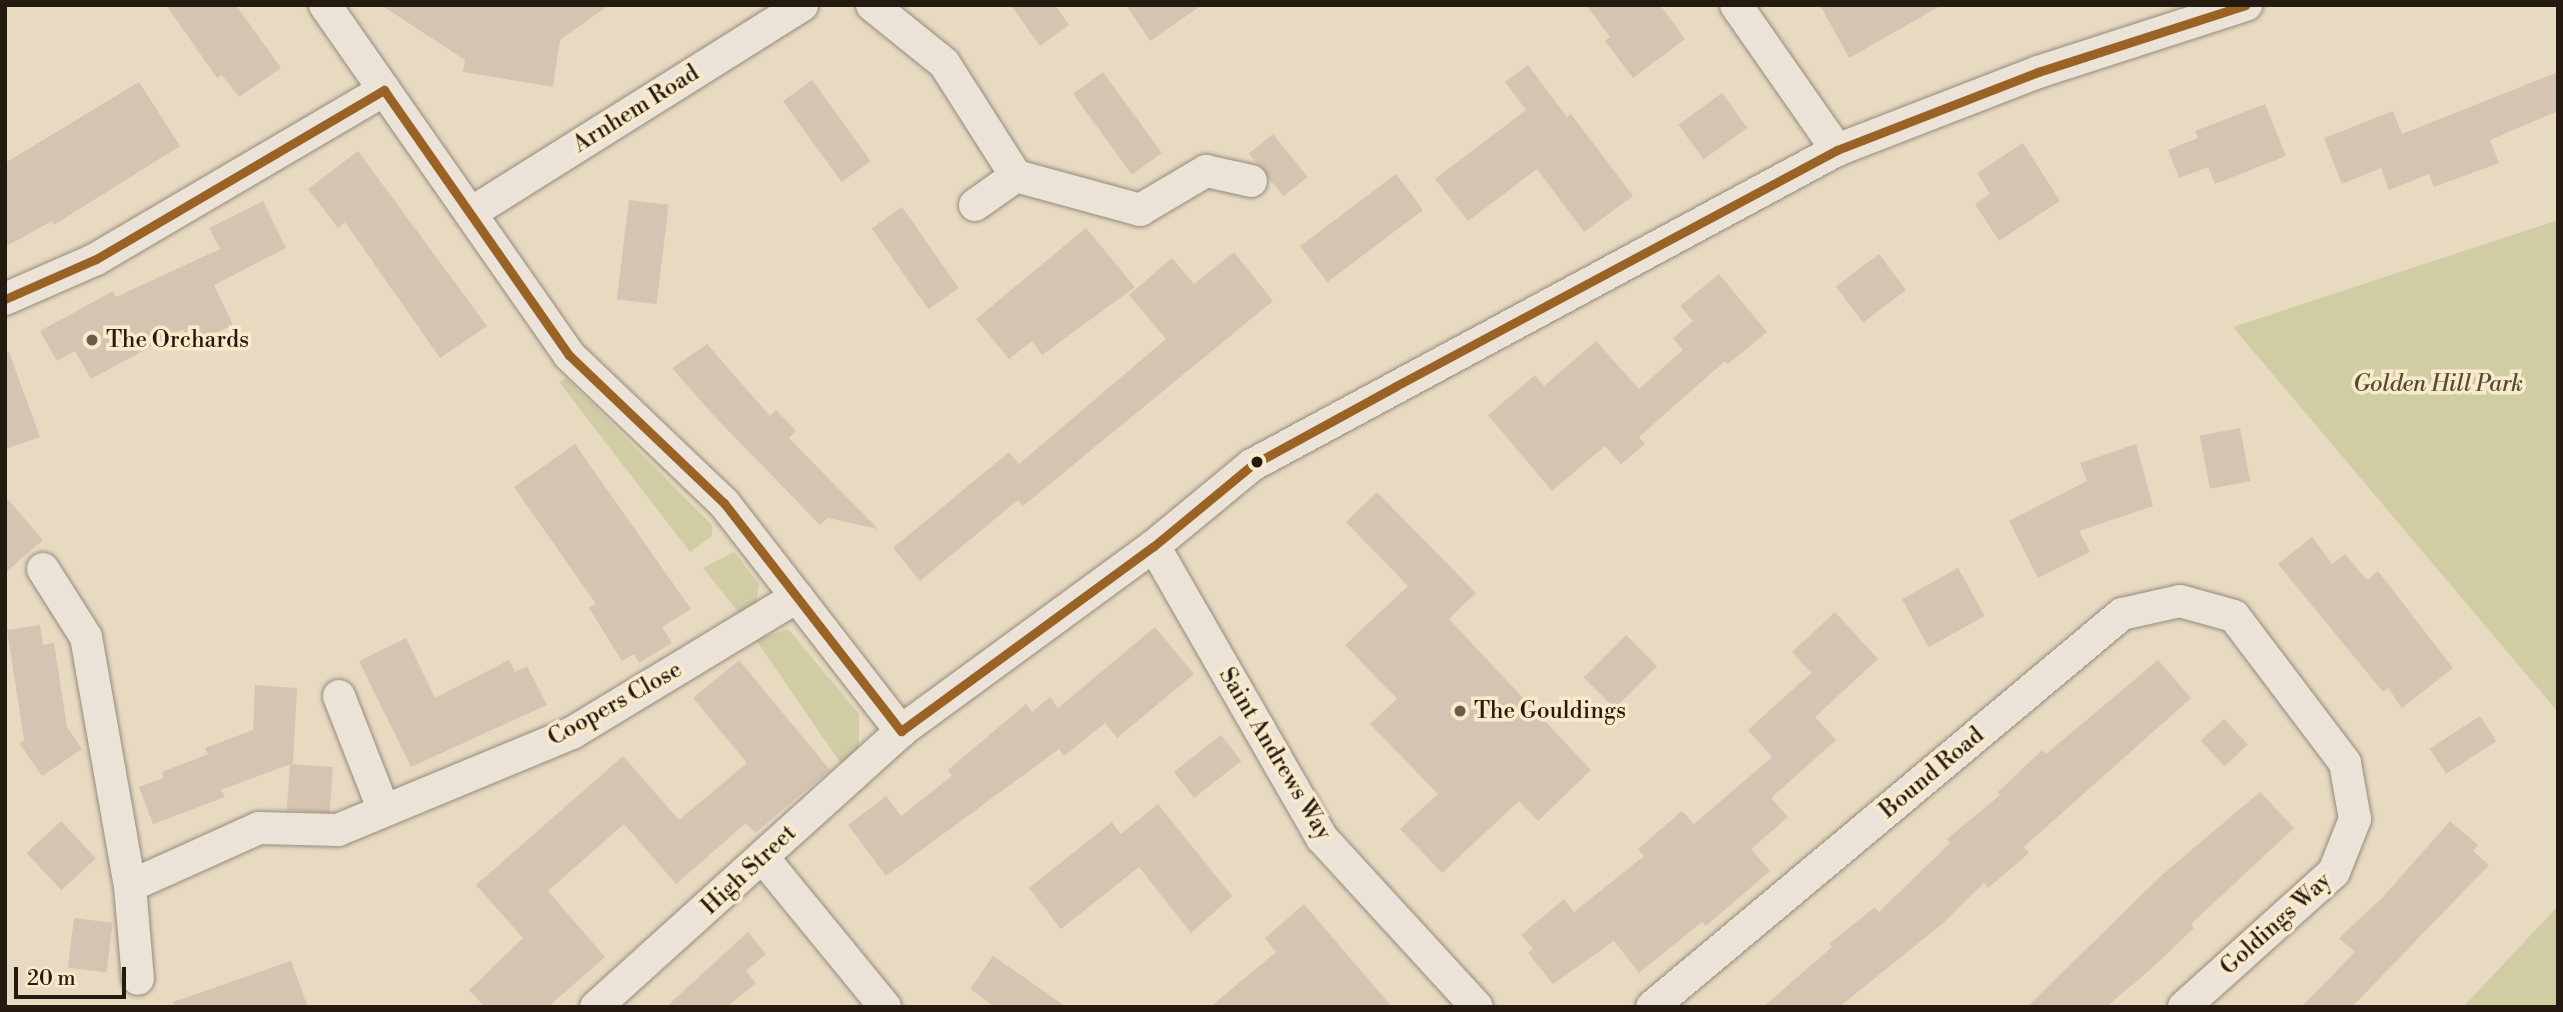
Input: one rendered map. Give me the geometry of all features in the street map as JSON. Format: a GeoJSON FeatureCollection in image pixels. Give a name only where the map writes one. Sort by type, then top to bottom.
{"type":"FeatureCollection","features":[{"type":"Feature","properties":{"kind":"street"},"geometry":{"type":"LineString","coordinates":[[325,5],[569,355],[724,503],[901,731]]}},
{"type":"Feature","properties":{"kind":"street","name":"Arnhem Road"},"geometry":{"type":"LineString","coordinates":[[471,213],[802,5]]}},
{"type":"Feature","properties":{"kind":"street"},"geometry":{"type":"LineString","coordinates":[[872,5],[944,63],[1016,176],[1140,210],[1206,171],[1251,181]]}},
{"type":"Feature","properties":{"kind":"street"},"geometry":{"type":"LineString","coordinates":[[1736,5],[1837,150]]}},
{"type":"Feature","properties":{"kind":"street","name":"High Street"},"geometry":{"type":"LineString","coordinates":[[596,1007],[764,859],[848,774],[901,731],[1154,546],[1252,465],[1837,150],[2038,72],[2246,5]]}},
{"type":"Feature","properties":{"kind":"street"},"geometry":{"type":"LineString","coordinates":[[5,299],[96,259],[384,90]]}},
{"type":"Feature","properties":{"kind":"street"},"geometry":{"type":"LineString","coordinates":[[975,205],[1016,176]]}},
{"type":"Feature","properties":{"kind":"street","name":"Saint Andrews Way"},"geometry":{"type":"LineString","coordinates":[[1154,546],[1322,838],[1477,1007]]}},
{"type":"Feature","properties":{"kind":"street"},"geometry":{"type":"LineString","coordinates":[[43,569],[86,636],[130,886],[138,979]]}},
{"type":"Feature","properties":{"kind":"street","name":"Coopers Close"},"geometry":{"type":"LineString","coordinates":[[130,886],[259,828],[338,830],[572,733],[797,597]]}},
{"type":"Feature","properties":{"kind":"street","name":"Bound Road"},"geometry":{"type":"LineString","coordinates":[[1653,1007],[2122,614],[2180,601],[2234,616]]}},
{"type":"Feature","properties":{"kind":"street","name":"Goldings Way"},"geometry":{"type":"LineString","coordinates":[[2184,1007],[2334,872],[2355,819],[2344,763],[2234,616]]}},
{"type":"Feature","properties":{"kind":"street"},"geometry":{"type":"LineString","coordinates":[[339,696],[384,811]]}},
{"type":"Feature","properties":{"kind":"street"},"geometry":{"type":"LineString","coordinates":[[764,859],[885,1007]]}},
{"type":"Feature","properties":{"kind":"green space","name":"Golden Hill Park"},"geometry":{"type":"Polygon","coordinates":[[[2558,220],[2558,712],[2233,327],[2558,220]]]}},
{"type":"Feature","properties":{"kind":"green space"},"geometry":{"type":"Polygon","coordinates":[[[566,378],[712,525],[712,536],[690,552],[559,382],[566,378]]]}},
{"type":"Feature","properties":{"kind":"green space"},"geometry":{"type":"Polygon","coordinates":[[[734,552],[759,584],[756,605],[739,613],[703,568],[734,552]]]}},
{"type":"Feature","properties":{"kind":"green space"},"geometry":{"type":"Polygon","coordinates":[[[788,629],[859,714],[859,746],[848,774],[756,640],[788,629]]]}},
{"type":"Feature","properties":{"kind":"green space"},"geometry":{"type":"Polygon","coordinates":[[[2558,906],[2558,1007],[2463,1007],[2558,906]]]}},
{"type":"Feature","properties":{"kind":"building"},"geometry":{"type":"Polygon","coordinates":[[[166,5],[236,5],[281,68],[239,97],[222,75],[217,78],[166,5]]]}},
{"type":"Feature","properties":{"kind":"building"},"geometry":{"type":"Polygon","coordinates":[[[381,5],[609,5],[560,40],[553,87],[463,72],[465,60],[381,5]]]}},
{"type":"Feature","properties":{"kind":"building"},"geometry":{"type":"Polygon","coordinates":[[[1011,5],[1055,5],[1069,25],[1040,46],[1011,5]]]}},
{"type":"Feature","properties":{"kind":"building"},"geometry":{"type":"Polygon","coordinates":[[[1126,5],[1202,5],[1150,41],[1126,5]]]}},
{"type":"Feature","properties":{"kind":"building"},"geometry":{"type":"Polygon","coordinates":[[[1586,5],[1660,5],[1685,39],[1633,78],[1605,41],[1610,37],[1586,5]]]}},
{"type":"Feature","properties":{"kind":"building"},"geometry":{"type":"Polygon","coordinates":[[[1820,5],[1942,5],[1849,58],[1820,5]]]}},
{"type":"Feature","properties":{"kind":"building"},"geometry":{"type":"Polygon","coordinates":[[[1528,65],[1567,117],[1571,114],[1633,196],[1584,232],[1537,169],[1468,221],[1435,179],[1526,110],[1505,82],[1528,65]]]}},
{"type":"Feature","properties":{"kind":"building"},"geometry":{"type":"Polygon","coordinates":[[[1103,72],[1162,153],[1132,175],[1073,94],[1103,72]]]}},
{"type":"Feature","properties":{"kind":"building"},"geometry":{"type":"Polygon","coordinates":[[[2558,72],[2558,111],[2490,140],[2499,163],[2434,187],[2429,174],[2389,190],[2381,168],[2342,184],[2324,138],[2393,111],[2402,134],[2558,72]]]}},
{"type":"Feature","properties":{"kind":"building"},"geometry":{"type":"Polygon","coordinates":[[[812,80],[871,161],[842,182],[783,101],[812,80]]]}},
{"type":"Feature","properties":{"kind":"building"},"geometry":{"type":"Polygon","coordinates":[[[139,82],[180,146],[54,225],[52,221],[5,247],[5,163],[139,82]]]}},
{"type":"Feature","properties":{"kind":"building"},"geometry":{"type":"Polygon","coordinates":[[[1722,93],[1747,128],[1704,160],[1678,125],[1722,93]]]}},
{"type":"Feature","properties":{"kind":"building"},"geometry":{"type":"Polygon","coordinates":[[[2265,104],[2286,156],[2215,184],[2208,167],[2179,178],[2168,150],[2198,138],[2195,131],[2265,104]]]}},
{"type":"Feature","properties":{"kind":"building"},"geometry":{"type":"Polygon","coordinates":[[[1273,134],[1308,177],[1284,196],[1249,154],[1273,134]]]}},
{"type":"Feature","properties":{"kind":"building"},"geometry":{"type":"Polygon","coordinates":[[[2023,143],[2060,201],[1999,241],[1975,204],[1990,194],[1977,173],[2023,143]]]}},
{"type":"Feature","properties":{"kind":"building"},"geometry":{"type":"Polygon","coordinates":[[[358,151],[487,326],[440,358],[345,222],[338,228],[308,189],[358,151]]]}},
{"type":"Feature","properties":{"kind":"building"},"geometry":{"type":"Polygon","coordinates":[[[1396,174],[1423,210],[1327,282],[1300,246],[1396,174]]]}},
{"type":"Feature","properties":{"kind":"building"},"geometry":{"type":"Polygon","coordinates":[[[629,200],[669,205],[657,304],[617,299],[629,200]]]}},
{"type":"Feature","properties":{"kind":"building"},"geometry":{"type":"Polygon","coordinates":[[[263,201],[286,248],[214,285],[233,325],[190,345],[183,329],[91,379],[75,351],[57,361],[40,331],[113,291],[116,297],[220,249],[209,228],[263,201]]]}},
{"type":"Feature","properties":{"kind":"building"},"geometry":{"type":"Polygon","coordinates":[[[902,207],[959,288],[928,309],[872,228],[902,207]]]}},
{"type":"Feature","properties":{"kind":"building"},"geometry":{"type":"Polygon","coordinates":[[[1086,228],[1135,287],[1042,355],[1032,341],[1009,359],[976,319],[1086,228]]]}},
{"type":"Feature","properties":{"kind":"building"},"geometry":{"type":"Polygon","coordinates":[[[1234,252],[1273,301],[1023,506],[1018,500],[920,581],[893,548],[1009,452],[1019,464],[1166,339],[1129,295],[1172,258],[1194,284],[1234,252]]]}},
{"type":"Feature","properties":{"kind":"building"},"geometry":{"type":"Polygon","coordinates":[[[1879,254],[1906,290],[1863,322],[1836,286],[1879,254]]]}},
{"type":"Feature","properties":{"kind":"building"},"geometry":{"type":"Polygon","coordinates":[[[1719,274],[1767,332],[1728,364],[1725,361],[1639,437],[1645,444],[1621,464],[1605,446],[1552,491],[1488,415],[1535,375],[1544,386],[1596,341],[1639,389],[1683,350],[1673,338],[1693,321],[1680,306],[1719,274]]]}},
{"type":"Feature","properties":{"kind":"building"},"geometry":{"type":"Polygon","coordinates":[[[707,344],[770,416],[776,410],[796,431],[789,438],[878,529],[828,518],[820,525],[716,418],[672,368],[707,344]]]}},
{"type":"Feature","properties":{"kind":"building"},"geometry":{"type":"Polygon","coordinates":[[[9,352],[40,437],[5,449],[5,353],[9,352]]]}},
{"type":"Feature","properties":{"kind":"building"},"geometry":{"type":"Polygon","coordinates":[[[2240,428],[2250,481],[2210,489],[2200,436],[2240,428]]]}},
{"type":"Feature","properties":{"kind":"building"},"geometry":{"type":"Polygon","coordinates":[[[575,444],[691,609],[662,627],[672,643],[639,663],[634,654],[622,661],[589,608],[596,604],[514,487],[575,444]]]}},
{"type":"Feature","properties":{"kind":"building"},"geometry":{"type":"Polygon","coordinates":[[[2136,444],[2153,506],[2079,531],[2090,552],[2038,578],[2009,521],[2087,481],[2080,463],[2136,444]]]}},
{"type":"Feature","properties":{"kind":"building","name":"The Gouldings"},"geometry":{"type":"Polygon","coordinates":[[[1377,492],[1476,593],[1449,619],[1591,770],[1538,821],[1519,801],[1442,873],[1400,829],[1438,794],[1370,724],[1397,699],[1345,645],[1408,586],[1346,522],[1377,492]]]}},
{"type":"Feature","properties":{"kind":"building"},"geometry":{"type":"Polygon","coordinates":[[[5,496],[43,540],[5,573],[5,496]]]}},
{"type":"Feature","properties":{"kind":"building"},"geometry":{"type":"Polygon","coordinates":[[[2312,537],[2332,564],[2345,554],[2367,580],[2378,571],[2453,668],[2402,708],[2388,688],[2383,692],[2278,564],[2312,537]]]}},
{"type":"Feature","properties":{"kind":"building"},"geometry":{"type":"Polygon","coordinates":[[[1958,568],[1985,616],[1929,647],[1902,599],[1958,568]]]}},
{"type":"Feature","properties":{"kind":"building"},"geometry":{"type":"Polygon","coordinates":[[[1835,612],[1878,659],[1815,717],[1836,740],[1771,798],[1788,817],[1751,849],[1770,871],[1706,926],[1702,922],[1639,973],[1614,941],[1553,984],[1528,953],[1533,949],[1521,935],[1564,899],[1574,912],[1644,856],[1638,849],[1682,811],[1694,824],[1772,757],[1748,730],[1811,673],[1792,652],[1835,612]]]}},
{"type":"Feature","properties":{"kind":"building"},"geometry":{"type":"Polygon","coordinates":[[[40,625],[43,645],[54,643],[67,727],[82,749],[42,776],[20,744],[24,740],[7,630],[40,625]]]}},
{"type":"Feature","properties":{"kind":"building"},"geometry":{"type":"Polygon","coordinates":[[[1155,627],[1194,674],[1117,738],[1105,723],[1064,756],[1059,749],[886,876],[848,825],[886,796],[901,816],[952,776],[948,770],[1026,704],[1032,712],[1050,697],[1058,708],[1155,627]]]}},
{"type":"Feature","properties":{"kind":"building"},"geometry":{"type":"Polygon","coordinates":[[[1626,635],[1657,666],[1615,709],[1584,677],[1626,635]]]}},
{"type":"Feature","properties":{"kind":"building"},"geometry":{"type":"Polygon","coordinates":[[[406,638],[435,698],[509,660],[515,672],[527,666],[547,705],[411,767],[359,661],[406,638]]]}},
{"type":"Feature","properties":{"kind":"building"},"geometry":{"type":"Polygon","coordinates":[[[739,660],[830,770],[755,833],[746,823],[676,884],[624,824],[548,891],[605,957],[548,1007],[485,1007],[469,990],[523,938],[476,885],[623,756],[679,820],[747,763],[693,698],[739,660]]]}},
{"type":"Feature","properties":{"kind":"building"},"geometry":{"type":"Polygon","coordinates":[[[2158,660],[2191,698],[2024,847],[2029,853],[1988,888],[1984,883],[1941,925],[1839,1007],[1763,1007],[1832,947],[1829,944],[1875,907],[1879,912],[1950,843],[1947,839],[2000,795],[1998,792],[2042,750],[2046,754],[2158,660]]]}},
{"type":"Feature","properties":{"kind":"building"},"geometry":{"type":"Polygon","coordinates":[[[255,685],[297,688],[293,763],[221,790],[225,797],[153,824],[139,787],[163,778],[162,772],[208,754],[205,748],[253,730],[255,685]]]}},
{"type":"Feature","properties":{"kind":"building"},"geometry":{"type":"Polygon","coordinates":[[[2480,716],[2496,741],[2446,774],[2430,749],[2480,716]]]}},
{"type":"Feature","properties":{"kind":"building"},"geometry":{"type":"Polygon","coordinates":[[[2224,719],[2248,745],[2224,766],[2201,741],[2224,719]]]}},
{"type":"Feature","properties":{"kind":"building"},"geometry":{"type":"Polygon","coordinates":[[[1221,735],[1241,761],[1194,798],[1174,772],[1221,735]]]}},
{"type":"Feature","properties":{"kind":"building"},"geometry":{"type":"Polygon","coordinates":[[[290,764],[333,767],[330,813],[287,810],[290,764]]]}},
{"type":"Feature","properties":{"kind":"building"},"geometry":{"type":"Polygon","coordinates":[[[2260,792],[2294,828],[2191,924],[2194,928],[2152,968],[2106,1007],[2027,1007],[2163,874],[2260,792]]]}},
{"type":"Feature","properties":{"kind":"building"},"geometry":{"type":"Polygon","coordinates":[[[1158,804],[1232,896],[1191,933],[1139,867],[1061,929],[1029,888],[1112,822],[1121,834],[1158,804]]]}},
{"type":"Feature","properties":{"kind":"building"},"geometry":{"type":"Polygon","coordinates":[[[61,821],[96,858],[61,890],[27,853],[61,821]]]}},
{"type":"Feature","properties":{"kind":"building"},"geometry":{"type":"Polygon","coordinates":[[[2450,821],[2478,845],[2473,851],[2489,865],[2352,1007],[2301,1007],[2355,952],[2339,938],[2383,897],[2450,821]]]}},
{"type":"Feature","properties":{"kind":"building"},"geometry":{"type":"Polygon","coordinates":[[[1304,904],[1392,1007],[1210,1007],[1276,952],[1265,938],[1304,904]]]}},
{"type":"Feature","properties":{"kind":"building"},"geometry":{"type":"Polygon","coordinates":[[[74,918],[113,923],[107,972],[68,968],[74,918]]]}},
{"type":"Feature","properties":{"kind":"building"},"geometry":{"type":"Polygon","coordinates":[[[748,932],[766,954],[746,971],[756,983],[727,1007],[666,1007],[748,932]]]}},
{"type":"Feature","properties":{"kind":"building"},"geometry":{"type":"Polygon","coordinates":[[[993,956],[1066,1007],[995,1007],[970,989],[993,956]]]}},
{"type":"Feature","properties":{"kind":"building"},"geometry":{"type":"Polygon","coordinates":[[[291,961],[308,1007],[174,1007],[173,1002],[291,961]]]}},
{"type":"Feature","properties":{"kind":"transit line"},"geometry":{"type":"LineString","coordinates":[[5,299],[96,259],[384,90],[569,355],[724,503],[901,731],[1154,546],[1252,465],[1396,386],[1837,150],[2038,72],[2245,5]]}},
{"type":"Feature","properties":{"kind":"place","name":"The Orchards"},"geometry":{"type":"Point","coordinates":[92,340]}},
{"type":"Feature","properties":{"kind":"place","name":"The Gouldings"},"geometry":{"type":"Point","coordinates":[1460,711]}}]}
